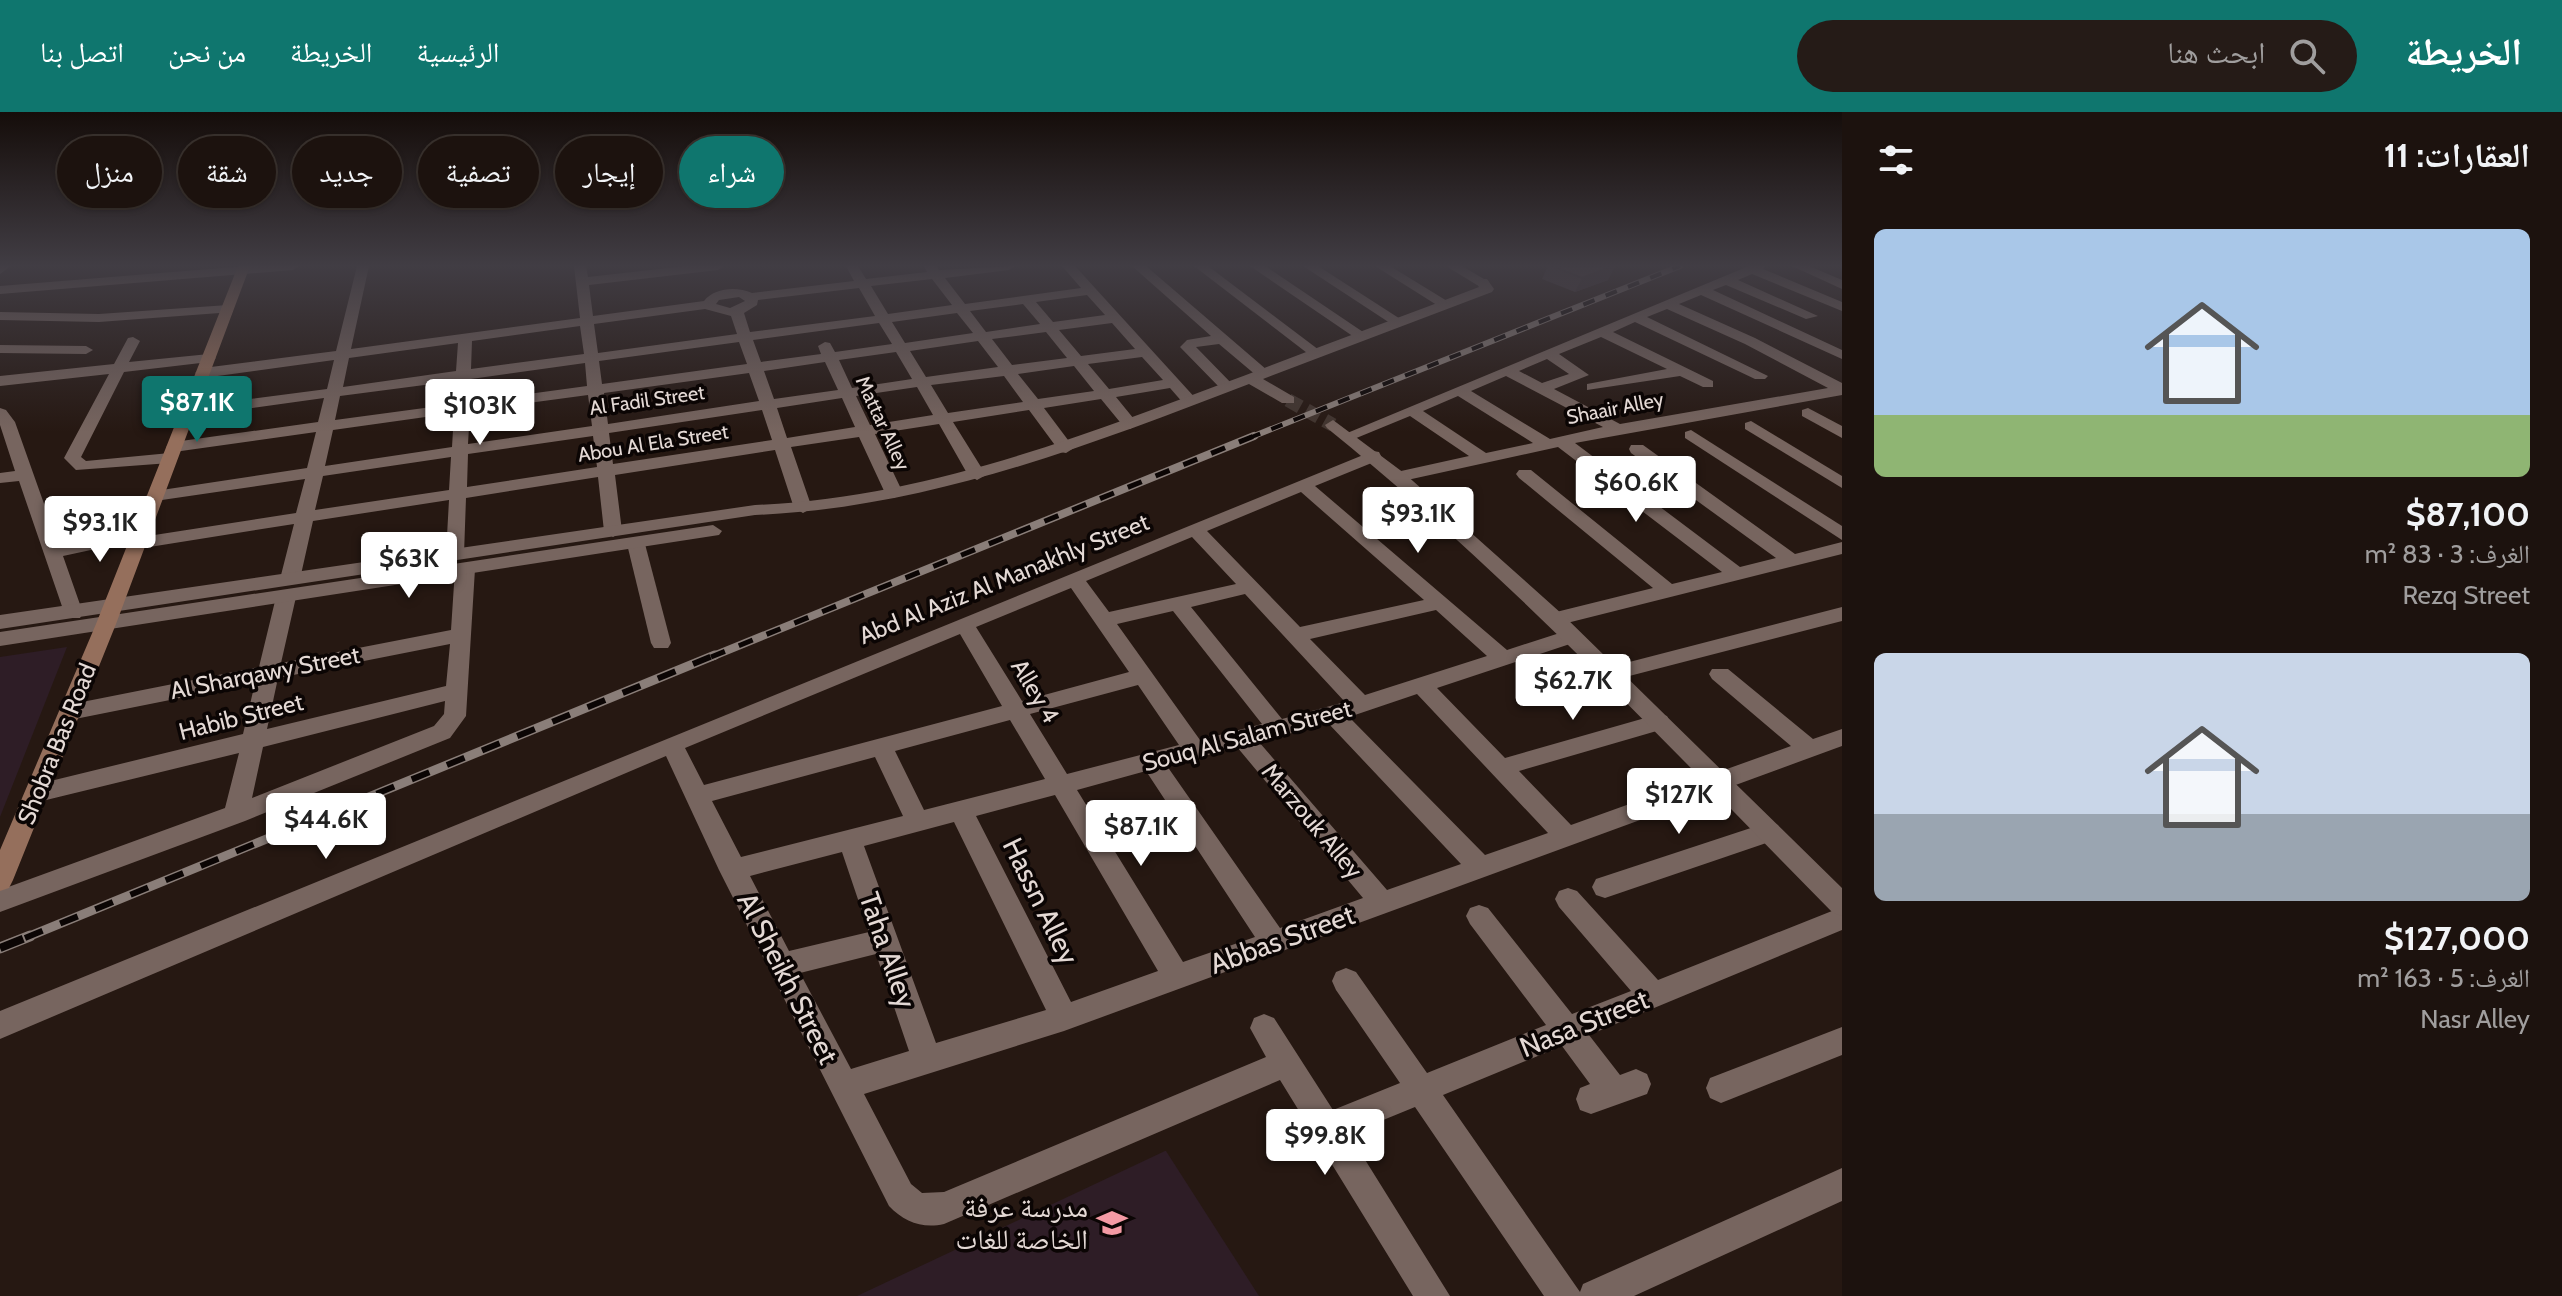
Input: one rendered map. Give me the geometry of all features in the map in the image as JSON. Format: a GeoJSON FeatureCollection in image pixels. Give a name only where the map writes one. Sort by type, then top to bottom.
{"type":"FeatureCollection","features":[{"type":"Feature","properties":{"kind":"main road","name":"Shobra Bas Road"},"geometry":{"type":"LineString","coordinates":[[0,880],[109,616],[223,321]]}},
{"type":"Feature","properties":{"kind":"street"},"geometry":{"type":"LineString","coordinates":[[236,814],[350,321]]}},
{"type":"Feature","properties":{"kind":"street"},"geometry":{"type":"LineString","coordinates":[[3,381],[118,369],[343,354],[584,321]]}},
{"type":"Feature","properties":{"kind":"street"},"geometry":{"type":"LineString","coordinates":[[586,321],[613,531]]}},
{"type":"Feature","properties":{"kind":"street"},"geometry":{"type":"LineString","coordinates":[[739,321],[803,508]]}},
{"type":"Feature","properties":{"kind":"street"},"geometry":{"type":"LineString","coordinates":[[187,412],[859,321]]}},
{"type":"Feature","properties":{"kind":"street"},"geometry":{"type":"LineString","coordinates":[[885,321],[977,475]]}},
{"type":"Feature","properties":{"kind":"street"},"geometry":{"type":"LineString","coordinates":[[971,321],[1066,448]]}},
{"type":"Feature","properties":{"kind":"street"},"geometry":{"type":"LineString","coordinates":[[1044,321],[1130,424]]}},
{"type":"Feature","properties":{"kind":"street"},"geometry":{"type":"LineString","coordinates":[[133,341],[73,453],[73,461],[90,466],[326,426],[1092,321]]}},
{"type":"Feature","properties":{"kind":"street"},"geometry":{"type":"LineString","coordinates":[[1119,321],[1190,401]]}},
{"type":"Feature","properties":{"kind":"street"},"geometry":{"type":"LineString","coordinates":[[1202,321],[1256,376],[1288,400]]}},
{"type":"Feature","properties":{"kind":"street"},"geometry":{"type":"LineString","coordinates":[[1274,321],[1316,353]]}},
{"type":"Feature","properties":{"kind":"street"},"geometry":{"type":"LineString","coordinates":[[1340,321],[1362,336]]}},
{"type":"Feature","properties":{"kind":"street"},"geometry":{"type":"LineString","coordinates":[[1625,321],[1412,410],[1341,430],[1398,477],[1564,628],[1842,905]]}},
{"type":"Feature","properties":{"kind":"street"},"geometry":{"type":"LineString","coordinates":[[1644,321],[1760,376]]}},
{"type":"Feature","properties":{"kind":"street"},"geometry":{"type":"LineString","coordinates":[[1706,321],[1760,345],[1842,389]]}},
{"type":"Feature","properties":{"kind":"street"},"geometry":{"type":"LineString","coordinates":[[1771,321],[1838,351]]}},
{"type":"Feature","properties":{"kind":"street"},"geometry":{"type":"LineString","coordinates":[[520,553],[613,531],[755,510],[803,508],[977,475],[1066,448],[1398,322]]}},
{"type":"Feature","properties":{"kind":"street","name":"Mattar Alley"},"geometry":{"type":"LineString","coordinates":[[817,327],[894,493]]}},
{"type":"Feature","properties":{"kind":"street"},"geometry":{"type":"LineString","coordinates":[[1601,331],[1708,384]]}},
{"type":"Feature","properties":{"kind":"street"},"geometry":{"type":"LineString","coordinates":[[0,901],[236,814],[435,736],[448,727],[455,716],[460,635],[458,496],[465,338]]}},
{"type":"Feature","properties":{"kind":"street"},"geometry":{"type":"LineString","coordinates":[[1223,339],[1192,343],[1187,347],[1227,387]]}},
{"type":"Feature","properties":{"kind":"street"},"geometry":{"type":"LineString","coordinates":[[0,349],[86,350]]}},
{"type":"Feature","properties":{"kind":"street"},"geometry":{"type":"LineString","coordinates":[[3,381],[47,350]]}},
{"type":"Feature","properties":{"kind":"street","name":"Al Fadil Street"},"geometry":{"type":"LineString","coordinates":[[155,496],[921,382],[1147,352]]}},
{"type":"Feature","properties":{"kind":"street"},"geometry":{"type":"LineString","coordinates":[[1541,388],[1581,375],[1547,353]]}},
{"type":"Feature","properties":{"kind":"street"},"geometry":{"type":"LineString","coordinates":[[1506,370],[1618,429]]}},
{"type":"Feature","properties":{"kind":"street"},"geometry":{"type":"LineString","coordinates":[[1592,387],[1682,371]]}},
{"type":"Feature","properties":{"kind":"street","name":"Abou Al Ela Street"},"geometry":{"type":"LineString","coordinates":[[51,553],[458,496],[1175,383]]}},
{"type":"Feature","properties":{"kind":"street","name":"Shaair Alley"},"geometry":{"type":"LineString","coordinates":[[1398,477],[1618,429],[1842,389]]}},
{"type":"Feature","properties":{"kind":"street"},"geometry":{"type":"LineString","coordinates":[[1459,390],[1554,443],[1737,574]]}},
{"type":"Feature","properties":{"kind":"street"},"geometry":{"type":"LineString","coordinates":[[1412,410],[1483,458]]}},
{"type":"Feature","properties":{"kind":"street"},"geometry":{"type":"LineString","coordinates":[[0,413],[7,422],[7,442],[25,475],[73,613]]}},
{"type":"Feature","properties":{"kind":"street"},"geometry":{"type":"LineString","coordinates":[[1808,413],[1842,433]]}},
{"type":"Feature","properties":{"kind":"street"},"geometry":{"type":"LineString","coordinates":[[1751,426],[1842,483]]}},
{"type":"Feature","properties":{"kind":"street"},"geometry":{"type":"LineString","coordinates":[[1691,435],[1842,534]]}},
{"type":"Feature","properties":{"kind":"street"},"geometry":{"type":"LineString","coordinates":[[1637,449],[1791,560]]}},
{"type":"Feature","properties":{"kind":"street","name":"Abd Al Aziz Al Manakhly Street"},"geometry":{"type":"LineString","coordinates":[[0,1025],[676,752],[964,624],[1373,456]]}},
{"type":"Feature","properties":{"kind":"street"},"geometry":{"type":"LineString","coordinates":[[1525,474],[1669,591]]}},
{"type":"Feature","properties":{"kind":"street"},"geometry":{"type":"LineString","coordinates":[[0,478],[25,475]]}},
{"type":"Feature","properties":{"kind":"street"},"geometry":{"type":"LineString","coordinates":[[1303,485],[1503,658]]}},
{"type":"Feature","properties":{"kind":"street"},"geometry":{"type":"LineString","coordinates":[[0,639],[109,616],[460,562],[520,553],[636,544],[761,524],[803,508]]}},
{"type":"Feature","properties":{"kind":"street"},"geometry":{"type":"LineString","coordinates":[[1195,529],[1362,706]]}},
{"type":"Feature","properties":{"kind":"street"},"geometry":{"type":"LineString","coordinates":[[636,544],[661,643]]}},
{"type":"Feature","properties":{"kind":"street","name":"Souq Al Salam Street"},"geometry":{"type":"LineString","coordinates":[[732,870],[1362,706],[1503,658],[1564,628],[1669,591],[1842,548]]}},
{"type":"Feature","properties":{"kind":"street"},"geometry":{"type":"LineString","coordinates":[[1075,579],[1195,750]]}},
{"type":"Feature","properties":{"kind":"street"},"geometry":{"type":"LineString","coordinates":[[1104,620],[1250,587]]}},
{"type":"Feature","properties":{"kind":"street"},"geometry":{"type":"LineString","coordinates":[[1177,603],[1278,729]]}},
{"type":"Feature","properties":{"kind":"street"},"geometry":{"type":"LineString","coordinates":[[1296,635],[1440,603]]}},
{"type":"Feature","properties":{"kind":"street"},"geometry":{"type":"LineString","coordinates":[[0,622],[73,613],[109,616]]}},
{"type":"Feature","properties":{"kind":"street"},"geometry":{"type":"LineString","coordinates":[[1610,674],[1842,614]]}},
{"type":"Feature","properties":{"kind":"street","name":"Alley 4"},"geometry":{"type":"LineString","coordinates":[[964,624],[1177,977]]}},
{"type":"Feature","properties":{"kind":"street","name":"Al Sharqawy Street"},"geometry":{"type":"LineString","coordinates":[[70,712],[460,635]]}},
{"type":"Feature","properties":{"kind":"street"},"geometry":{"type":"LineString","coordinates":[[1720,674],[1810,749]]}},
{"type":"Feature","properties":{"kind":"street"},"geometry":{"type":"LineString","coordinates":[[697,796],[1143,676]]}},
{"type":"Feature","properties":{"kind":"street"},"geometry":{"type":"LineString","coordinates":[[1422,686],[1566,836]]}},
{"type":"Feature","properties":{"kind":"street","name":"Habib Street"},"geometry":{"type":"LineString","coordinates":[[38,793],[456,691]]}},
{"type":"Feature","properties":{"kind":"street"},"geometry":{"type":"LineString","coordinates":[[1333,714],[1480,867]]}},
{"type":"Feature","properties":{"kind":"street"},"geometry":{"type":"LineString","coordinates":[[1500,768],[1659,722]]}},
{"type":"Feature","properties":{"kind":"street","name":"Abbas Street"},"geometry":{"type":"LineString","coordinates":[[843,1086],[1064,1018],[1842,737]]}},
{"type":"Feature","properties":{"kind":"street","name":"Marzouk Alley"},"geometry":{"type":"LineString","coordinates":[[1243,739],[1382,902]]}},
{"type":"Feature","properties":{"kind":"street"},"geometry":{"type":"LineString","coordinates":[[881,746],[918,822]]}},
{"type":"Feature","properties":{"kind":"street","name":"Al Sheikh Street"},"geometry":{"type":"LineString","coordinates":[[676,752],[732,870],[900,1195],[920,1210],[944,1208],[1286,1063]]}},
{"type":"Feature","properties":{"kind":"street"},"geometry":{"type":"LineString","coordinates":[[1152,762],[1274,942]]}},
{"type":"Feature","properties":{"kind":"street","name":"Hassn Alley"},"geometry":{"type":"LineString","coordinates":[[961,811],[1064,1018]]}},
{"type":"Feature","properties":{"kind":"street"},"geometry":{"type":"LineString","coordinates":[[1605,887],[1769,832]]}},
{"type":"Feature","properties":{"kind":"street","name":"Taha Alley"},"geometry":{"type":"LineString","coordinates":[[850,840],[927,1060]]}},
{"type":"Feature","properties":{"kind":"street"},"geometry":{"type":"LineString","coordinates":[[1568,899],[1653,995]]}},
{"type":"Feature","properties":{"kind":"street"},"geometry":{"type":"LineString","coordinates":[[1479,916],[1614,1091]]}},
{"type":"Feature","properties":{"kind":"street","name":"Nasa Street"},"geometry":{"type":"LineString","coordinates":[[1327,1128],[1842,918]]}},
{"type":"Feature","properties":{"kind":"street"},"geometry":{"type":"LineString","coordinates":[[781,965],[885,940]]}},
{"type":"Feature","properties":{"kind":"street"},"geometry":{"type":"LineString","coordinates":[[1346,981],[1564,1296]]}},
{"type":"Feature","properties":{"kind":"street"},"geometry":{"type":"LineString","coordinates":[[1264,1028],[1433,1296]]}},
{"type":"Feature","properties":{"kind":"street"},"geometry":{"type":"LineString","coordinates":[[1721,1088],[1842,1041]]}},
{"type":"Feature","properties":{"kind":"street"},"geometry":{"type":"LineString","coordinates":[[1595,1296],[1842,1184]]}},
{"type":"Feature","properties":{"kind":"shaded area"},"geometry":{"type":"Polygon","coordinates":[[[67,647],[0,817],[0,657],[67,647]]]}},
{"type":"Feature","properties":{"kind":"shaded area","name":"مدرسة عرفة الخاصة للغات"},"geometry":{"type":"Polygon","coordinates":[[[1165,1151],[1259,1296],[857,1296],[1165,1151]]]}},
{"type":"Feature","properties":{"kind":"tunnel"},"geometry":{"type":"LineString","coordinates":[[1288,400],[1333,425]]}},
{"type":"Feature","properties":{"kind":"railway"},"geometry":{"type":"LineString","coordinates":[[1253,436],[1542,321]]}},
{"type":"Feature","properties":{"kind":"railway"},"geometry":{"type":"LineString","coordinates":[[711,657],[1253,436]]}},
{"type":"Feature","properties":{"kind":"railway"},"geometry":{"type":"LineString","coordinates":[[1249,438],[1253,436]]}},
{"type":"Feature","properties":{"kind":"railway"},"geometry":{"type":"LineString","coordinates":[[25,938],[715,655]]}},
{"type":"Feature","properties":{"kind":"railway"},"geometry":{"type":"LineString","coordinates":[[25,938],[30,936]]}},
{"type":"Feature","properties":{"kind":"railway"},"geometry":{"type":"LineString","coordinates":[[0,948],[25,938]]}},
{"type":"Feature","properties":{"kind":"place","name":"مدرسة عرفة الخاصة للغات"},"geometry":{"type":"Point","coordinates":[1112,1223]}}]}
